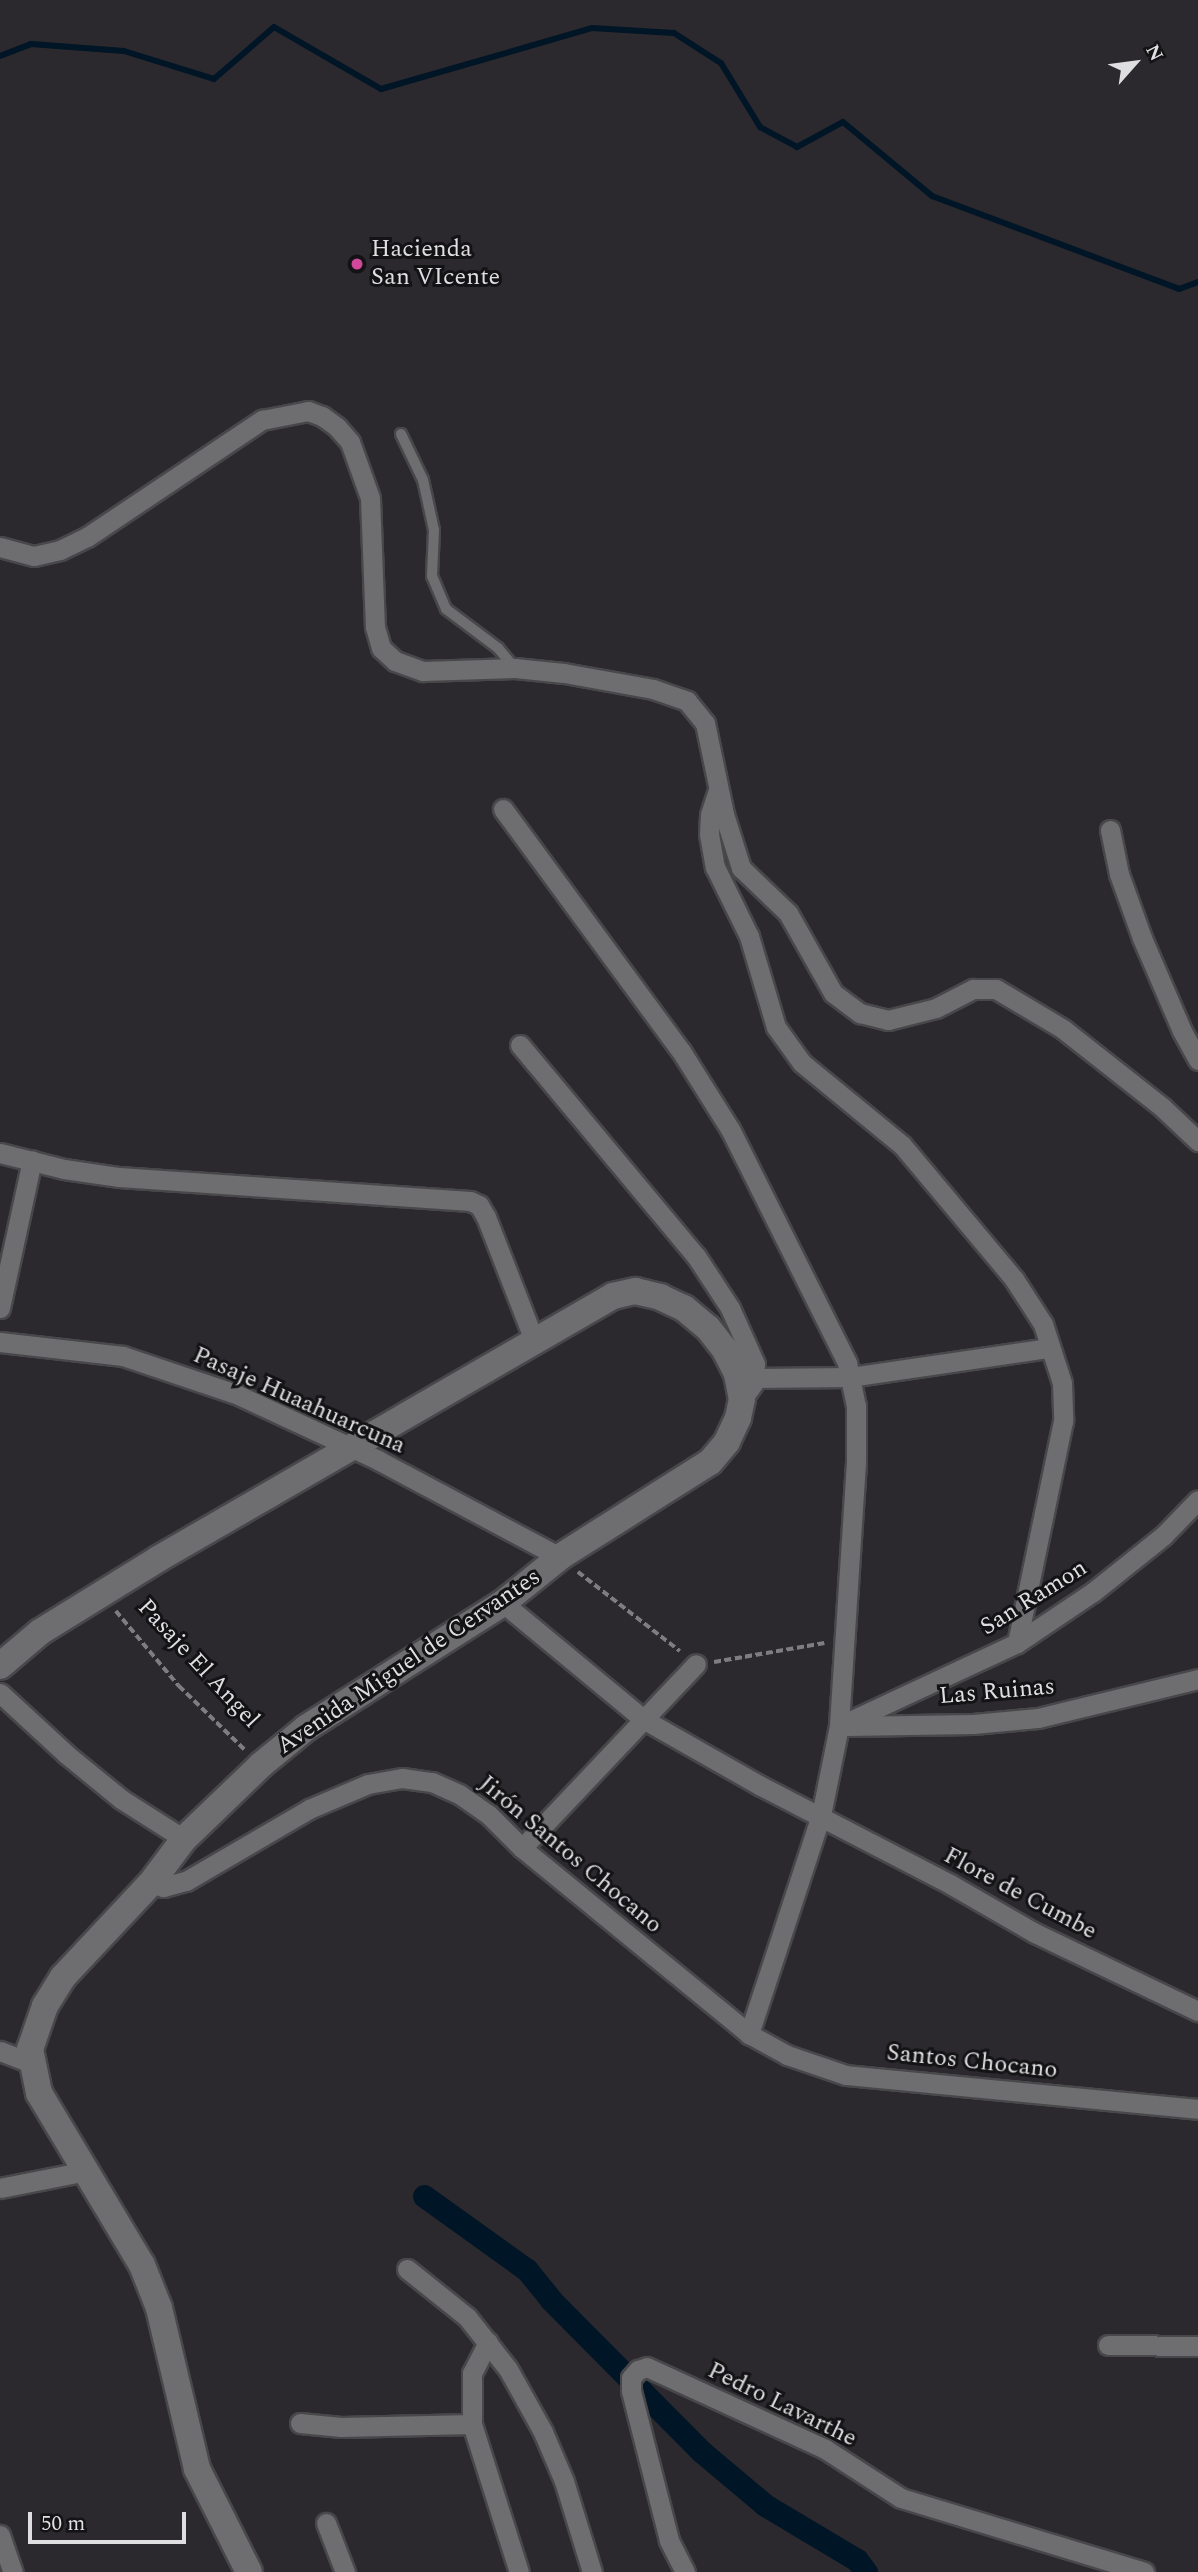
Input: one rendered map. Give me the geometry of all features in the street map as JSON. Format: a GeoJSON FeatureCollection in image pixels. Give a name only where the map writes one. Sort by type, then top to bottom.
{"type":"FeatureCollection","features":[{"type":"Feature","properties":{"kind":"street"},"geometry":{"type":"LineString","coordinates":[[0,547],[34,556],[60,550],[87,537],[262,420],[308,411],[337,427],[350,442],[370,498],[371,603],[378,639],[387,655],[394,661],[423,671],[516,668],[616,681],[653,689],[687,701],[705,723],[741,868],[788,913],[833,993],[860,1013],[888,1020],[936,1008],[973,989],[996,989],[1063,1029],[1162,1107],[1198,1140]]}},
{"type":"Feature","properties":{"kind":"street"},"geometry":{"type":"LineString","coordinates":[[719,786],[710,815],[709,834],[715,867],[749,936],[776,1027],[802,1063],[880,1124],[951,1200],[1030,1301],[1043,1324],[1062,1383],[1063,1421],[1017,1643]]}},
{"type":"Feature","properties":{"kind":"street"},"geometry":{"type":"LineString","coordinates":[[503,809],[595,939],[681,1051],[730,1129],[847,1363],[856,1405],[856,1462],[839,1726],[821,1815],[749,2034]]}},
{"type":"Feature","properties":{"kind":"street"},"geometry":{"type":"LineString","coordinates":[[1110,830],[1119,874],[1142,938],[1182,1031],[1198,1060]]}},
{"type":"Feature","properties":{"kind":"street"},"geometry":{"type":"LineString","coordinates":[[520,1045],[696,1256],[730,1308],[750,1346],[749,1388]]}},
{"type":"Feature","properties":{"kind":"street"},"geometry":{"type":"LineString","coordinates":[[0,1153],[64,1169],[119,1177],[470,1201],[479,1205],[534,1340]]}},
{"type":"Feature","properties":{"kind":"street"},"geometry":{"type":"LineString","coordinates":[[0,1308],[32,1160]]}},
{"type":"Feature","properties":{"kind":"street"},"geometry":{"type":"LineString","coordinates":[[0,1666],[40,1632],[101,1594],[612,1296],[635,1291],[660,1297],[684,1308],[708,1328],[749,1388]]}},
{"type":"Feature","properties":{"kind":"street","name":"Pasaje Huaahuarcuna"},"geometry":{"type":"LineString","coordinates":[[0,1342],[123,1356],[236,1394],[378,1460],[560,1557]]}},
{"type":"Feature","properties":{"kind":"street"},"geometry":{"type":"LineString","coordinates":[[749,1388],[850,1377],[1050,1348]]}},
{"type":"Feature","properties":{"kind":"street","name":"Avenida Miguel de Cervantes"},"geometry":{"type":"LineString","coordinates":[[249,2572],[197,2469],[159,2308],[142,2265],[39,2093],[30,2049],[45,2006],[63,1977],[151,1883],[184,1839],[261,1765],[306,1728],[503,1603],[560,1557],[710,1462],[727,1442],[749,1388]]}},
{"type":"Feature","properties":{"kind":"street","name":"San Ramon"},"geometry":{"type":"LineString","coordinates":[[839,1726],[1017,1643],[1093,1592],[1163,1536],[1198,1500]]}},
{"type":"Feature","properties":{"kind":"street","name":"Flore de Cumbe"},"geometry":{"type":"LineString","coordinates":[[503,1603],[643,1719],[761,1786],[950,1884],[1035,1933],[1198,2011]]}},
{"type":"Feature","properties":{"kind":"street"},"geometry":{"type":"LineString","coordinates":[[522,1848],[696,1664]]}},
{"type":"Feature","properties":{"kind":"street","name":"Las Ruinas"},"geometry":{"type":"LineString","coordinates":[[839,1726],[972,1724],[1038,1718],[1198,1679]]}},
{"type":"Feature","properties":{"kind":"street"},"geometry":{"type":"LineString","coordinates":[[0,1693],[66,1755],[121,1799],[184,1839]]}},
{"type":"Feature","properties":{"kind":"street","name":"Jirón Santos Chocano"},"geometry":{"type":"LineString","coordinates":[[151,1883],[163,1887],[186,1881],[309,1809],[368,1784],[401,1778],[432,1782],[459,1794],[488,1814],[522,1848],[749,2034]]}},
{"type":"Feature","properties":{"kind":"street","name":"Santos Chocano"},"geometry":{"type":"LineString","coordinates":[[749,2034],[787,2055],[846,2075],[1198,2109]]}},
{"type":"Feature","properties":{"kind":"street"},"geometry":{"type":"LineString","coordinates":[[0,2052],[32,2063]]}},
{"type":"Feature","properties":{"kind":"street"},"geometry":{"type":"LineString","coordinates":[[0,2188],[86,2171]]}},
{"type":"Feature","properties":{"kind":"street"},"geometry":{"type":"LineString","coordinates":[[407,2269],[467,2317],[508,2369],[543,2432],[564,2481],[592,2572]]}},
{"type":"Feature","properties":{"kind":"street"},"geometry":{"type":"LineString","coordinates":[[488,2342],[472,2373],[472,2424],[519,2572]]}},
{"type":"Feature","properties":{"kind":"street"},"geometry":{"type":"LineString","coordinates":[[1108,2345],[1198,2346]]}},
{"type":"Feature","properties":{"kind":"street","name":"Pedro Lavarthe"},"geometry":{"type":"LineString","coordinates":[[685,2572],[670,2540],[631,2391],[631,2378],[638,2370],[647,2367],[825,2448],[901,2498],[1144,2572]]}},
{"type":"Feature","properties":{"kind":"street"},"geometry":{"type":"LineString","coordinates":[[300,2423],[341,2427],[472,2424]]}},
{"type":"Feature","properties":{"kind":"street"},"geometry":{"type":"LineString","coordinates":[[326,2523],[345,2572]]}},
{"type":"Feature","properties":{"kind":"street"},"geometry":{"type":"LineString","coordinates":[[0,2535],[13,2572]]}},
{"type":"Feature","properties":{"kind":"lane"},"geometry":{"type":"LineString","coordinates":[[401,434],[423,480],[434,530],[432,576],[446,609],[498,648],[516,668]]}},
{"type":"Feature","properties":{"kind":"path"},"geometry":{"type":"LineString","coordinates":[[560,1557],[696,1664],[756,1657],[843,1639]]}},
{"type":"Feature","properties":{"kind":"path","name":"Pasaje El Angel"},"geometry":{"type":"LineString","coordinates":[[101,1594],[179,1686],[261,1765]]}},
{"type":"Feature","properties":{"kind":"waterway"},"geometry":{"type":"LineString","coordinates":[[0,56],[31,44],[124,51],[214,79],[274,27],[381,89],[592,28],[674,33],[721,63],[760,127],[797,147],[843,122],[932,196],[1179,289],[1198,282]]}},
{"type":"Feature","properties":{"kind":"waterway"},"geometry":{"type":"LineString","coordinates":[[424,2196],[527,2270],[551,2300],[702,2452],[765,2505],[857,2560],[866,2572]]}},
{"type":"Feature","properties":{"kind":"place","name":"Hacienda San VIcente"},"geometry":{"type":"Point","coordinates":[357,264]}}]}
